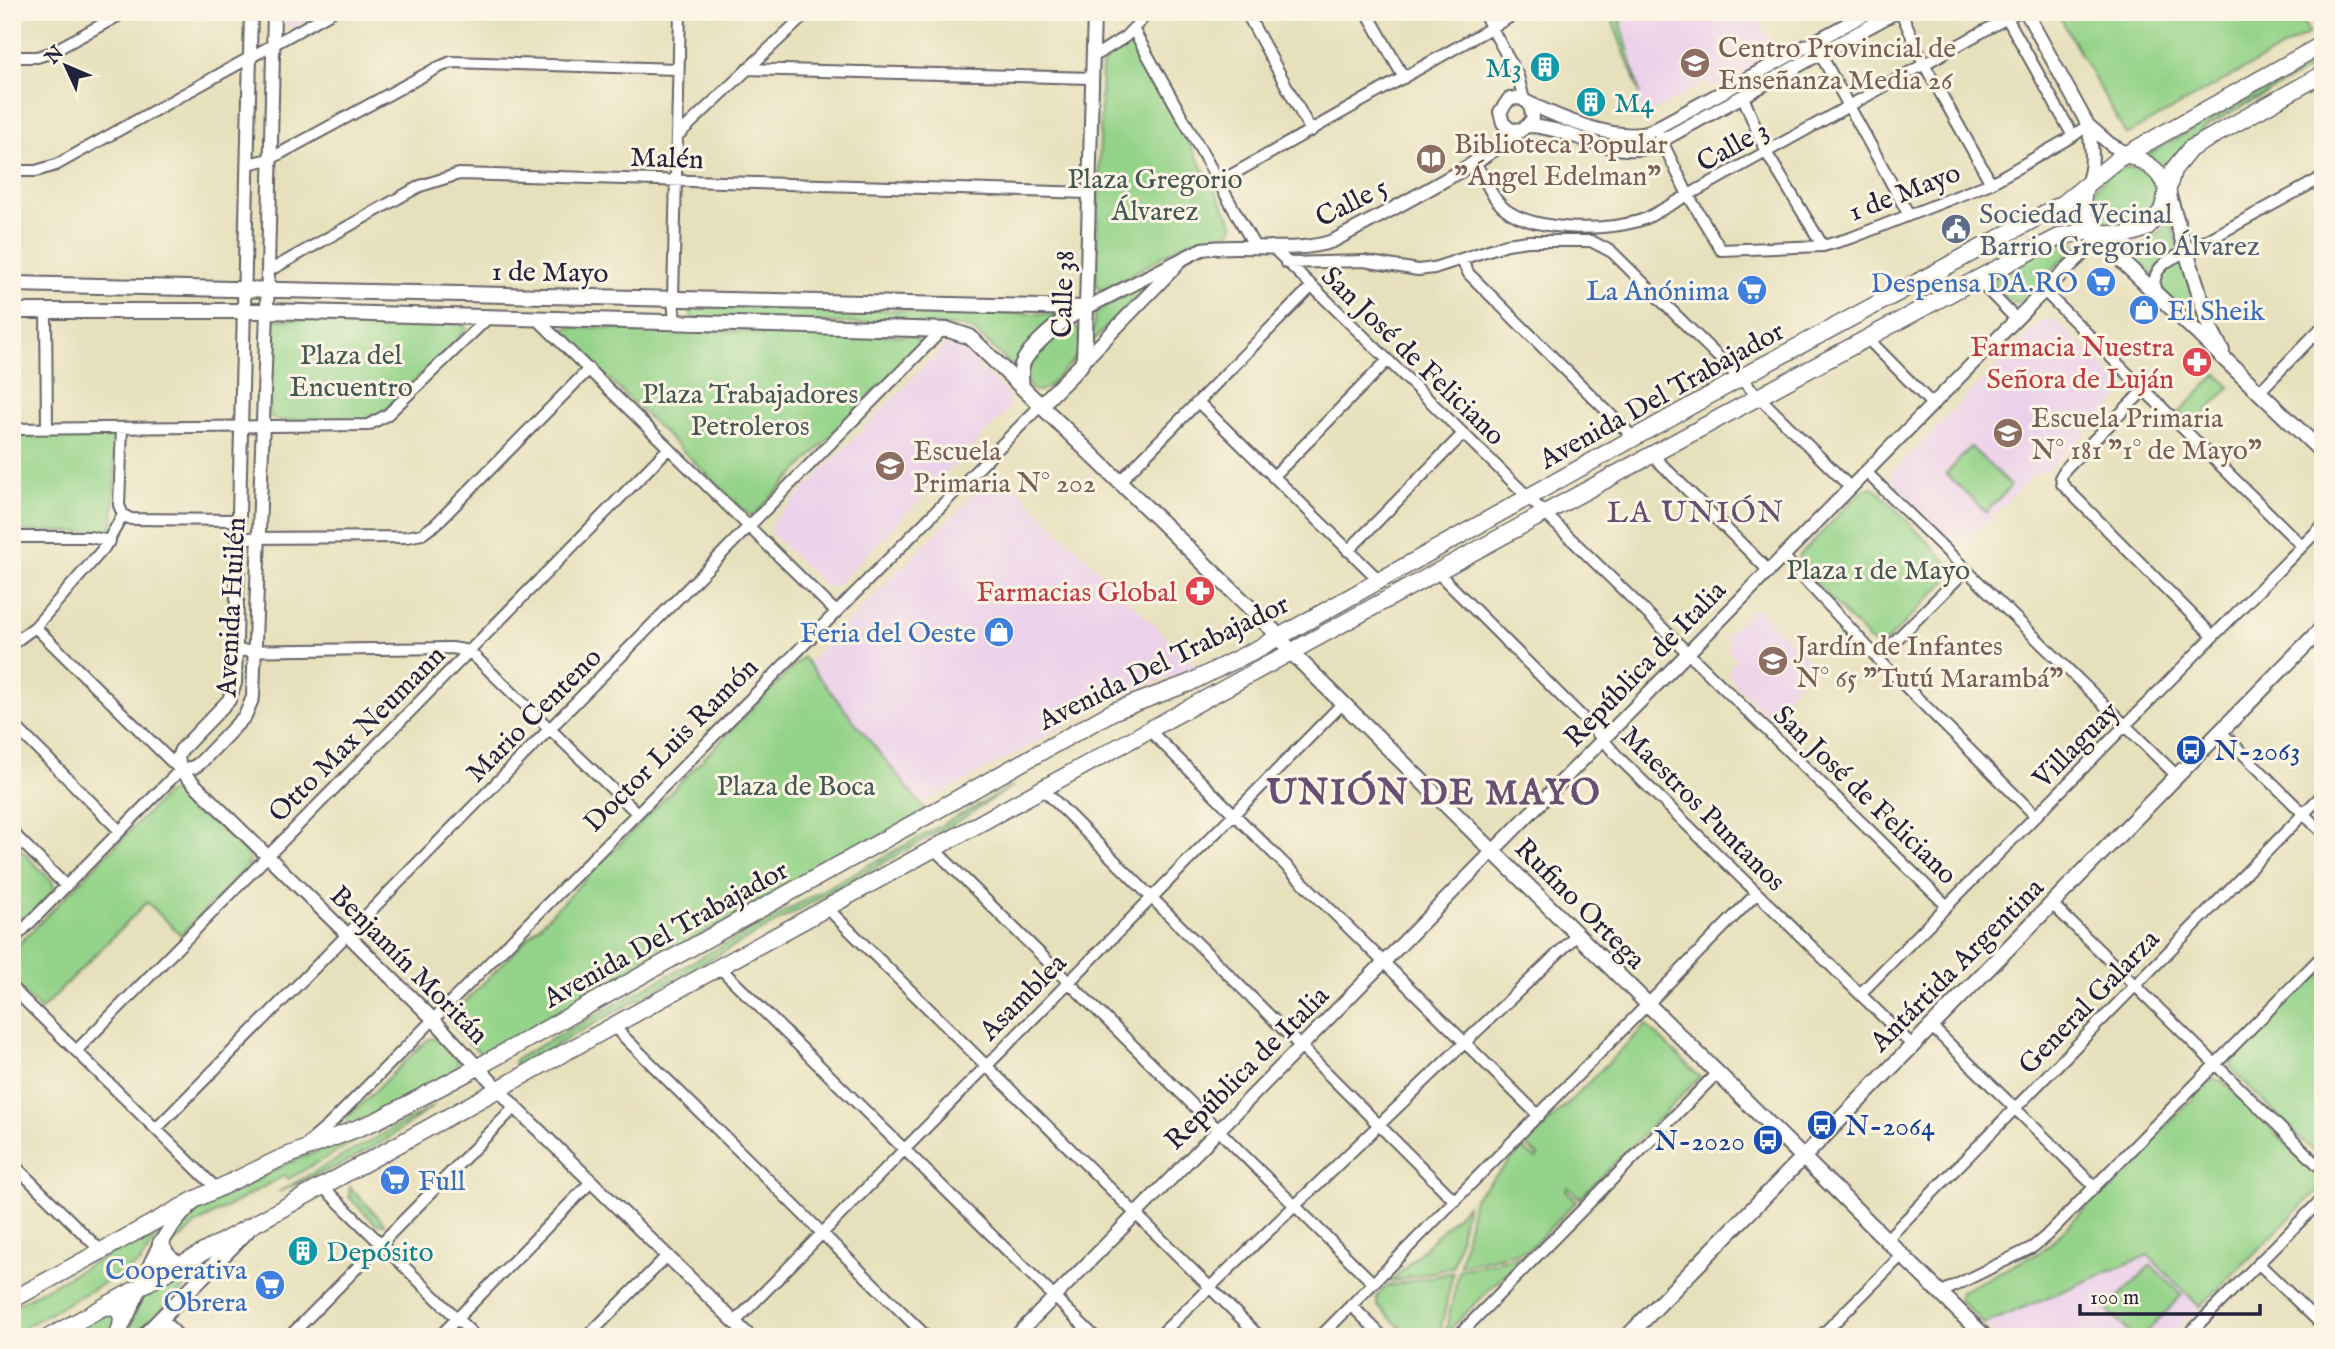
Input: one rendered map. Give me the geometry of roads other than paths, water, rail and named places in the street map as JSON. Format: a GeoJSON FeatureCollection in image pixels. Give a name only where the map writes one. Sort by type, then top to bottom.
{"type":"FeatureCollection","features":[{"type":"Feature","properties":{"kind":"main road","name":"Avenida Del Trabajador"},"geometry":{"type":"LineString","coordinates":[[12,1300],[194,1200],[292,1154],[366,1126],[478,1067],[1114,710],[1204,677],[1741,378],[2064,203],[2110,164],[2323,44]]}},
{"type":"Feature","properties":{"kind":"main road","name":"Avenida Del Trabajador"},"geometry":{"type":"LineString","coordinates":[[48,1337],[1437,572],[1977,279],[2061,236],[2091,231],[2131,235],[2146,229],[2162,211],[2173,170],[2195,146],[2323,74]]}},
{"type":"Feature","properties":{"kind":"main road"},"geometry":{"type":"LineString","coordinates":[[2127,154],[2156,171],[2164,181],[2213,336],[2234,366]]}},
{"type":"Feature","properties":{"kind":"main road"},"geometry":{"type":"LineString","coordinates":[[2085,187],[2082,203],[2084,215],[2091,226],[2106,234],[2118,256],[2323,453]]}},
{"type":"Feature","properties":{"kind":"main road","name":"1 de Mayo"},"geometry":{"type":"LineString","coordinates":[[12,284],[1086,308]]}},
{"type":"Feature","properties":{"kind":"main road","name":"Calle 38"},"geometry":{"type":"LineString","coordinates":[[1080,366],[1085,351],[1086,308]]}},
{"type":"Feature","properties":{"kind":"main road","name":"Calle 5"},"geometry":{"type":"LineString","coordinates":[[1022,387],[1021,372],[1026,358],[1059,323],[1086,308]]}},
{"type":"Feature","properties":{"kind":"main road","name":"1 de Mayo"},"geometry":{"type":"LineString","coordinates":[[12,311],[267,311],[942,330],[970,337],[1022,387]]}},
{"type":"Feature","properties":{"kind":"main road","name":"Doctor Luis Ramón"},"geometry":{"type":"LineString","coordinates":[[1041,405],[1080,366]]}},
{"type":"Feature","properties":{"kind":"main road","name":"Rufino Ortega"},"geometry":{"type":"LineString","coordinates":[[1022,387],[1279,636],[1343,703],[1981,1336]]}},
{"type":"Feature","properties":{"kind":"main road","name":"Antártida Argentina"},"geometry":{"type":"LineString","coordinates":[[1627,1337],[1911,1044],[2323,627]]}},
{"type":"Feature","properties":{"kind":"main road"},"geometry":{"type":"LineString","coordinates":[[117,1333],[161,1242],[194,1200]]}},
{"type":"Feature","properties":{"kind":"main road"},"geometry":{"type":"LineString","coordinates":[[143,1337],[250,1228]]}},
{"type":"Feature","properties":{"kind":"main road"},"geometry":{"type":"LineString","coordinates":[[161,1242],[168,1257],[183,1264]]}},
{"type":"Feature","properties":{"kind":"main road"},"geometry":{"type":"LineString","coordinates":[[103,1307],[113,1307],[120,1313],[123,1320],[117,1333]]}},
{"type":"Feature","properties":{"kind":"street"},"geometry":{"type":"LineString","coordinates":[[12,57],[50,54],[125,12]]}},
{"type":"Feature","properties":{"kind":"street","name":"Avenida Huilén"},"geometry":{"type":"LineString","coordinates":[[251,12],[236,651],[232,695],[181,750],[178,757],[180,770],[201,763],[248,712],[253,697],[268,290],[274,12]]}},
{"type":"Feature","properties":{"kind":"street"},"geometry":{"type":"LineString","coordinates":[[12,171],[36,171],[56,165],[332,12]]}},
{"type":"Feature","properties":{"kind":"street"},"geometry":{"type":"LineString","coordinates":[[675,323],[673,299],[680,12]]}},
{"type":"Feature","properties":{"kind":"street"},"geometry":{"type":"LineString","coordinates":[[677,136],[808,12]]}},
{"type":"Feature","properties":{"kind":"street","name":"Calle 38"},"geometry":{"type":"LineString","coordinates":[[1086,308],[1094,12]]}},
{"type":"Feature","properties":{"kind":"street"},"geometry":{"type":"LineString","coordinates":[[1093,57],[1116,43],[1149,12]]}},
{"type":"Feature","properties":{"kind":"street"},"geometry":{"type":"LineString","coordinates":[[1245,12],[1311,131]]}},
{"type":"Feature","properties":{"kind":"street"},"geometry":{"type":"LineString","coordinates":[[1367,12],[1404,78]]}},
{"type":"Feature","properties":{"kind":"street"},"geometry":{"type":"LineString","coordinates":[[1483,12],[1518,75],[1533,117],[1525,128]]}},
{"type":"Feature","properties":{"kind":"street"},"geometry":{"type":"LineString","coordinates":[[1219,183],[1520,12]]}},
{"type":"Feature","properties":{"kind":"street"},"geometry":{"type":"LineString","coordinates":[[1869,12],[1817,49],[1743,97],[1662,142],[1638,150],[1618,150],[1554,130],[1525,128],[1517,131],[1503,123],[1500,112],[1509,99],[1527,101],[1564,118],[1615,134],[1636,135],[1656,129],[1817,49],[1896,12]]}},
{"type":"Feature","properties":{"kind":"street"},"geometry":{"type":"LineString","coordinates":[[1901,12],[1924,64],[1991,183]]}},
{"type":"Feature","properties":{"kind":"street"},"geometry":{"type":"LineString","coordinates":[[2026,12],[2088,125],[2093,153],[2085,187]]}},
{"type":"Feature","properties":{"kind":"street"},"geometry":{"type":"LineString","coordinates":[[2317,12],[2323,25]]}},
{"type":"Feature","properties":{"kind":"street"},"geometry":{"type":"LineString","coordinates":[[2012,15],[2073,136]]}},
{"type":"Feature","properties":{"kind":"street","name":"Calle 3"},"geometry":{"type":"LineString","coordinates":[[1475,162],[1502,207],[1517,216],[1537,224],[1626,226],[1647,218],[2012,15]]}},
{"type":"Feature","properties":{"kind":"street"},"geometry":{"type":"LineString","coordinates":[[1133,29],[1255,247]]}},
{"type":"Feature","properties":{"kind":"street"},"geometry":{"type":"LineString","coordinates":[[1817,49],[1909,215]]}},
{"type":"Feature","properties":{"kind":"street"},"geometry":{"type":"LineString","coordinates":[[247,164],[270,159],[451,62],[678,69]]}},
{"type":"Feature","properties":{"kind":"street"},"geometry":{"type":"LineString","coordinates":[[747,69],[1093,78]]}},
{"type":"Feature","properties":{"kind":"street"},"geometry":{"type":"LineString","coordinates":[[1743,97],[1766,152],[1823,246]]}},
{"type":"Feature","properties":{"kind":"street"},"geometry":{"type":"LineString","coordinates":[[2088,125],[2110,144],[2127,154]]}},
{"type":"Feature","properties":{"kind":"street","name":"1 de Mayo"},"geometry":{"type":"LineString","coordinates":[[1688,195],[1721,250],[1823,246],[1851,238],[1991,183],[2088,125]]}},
{"type":"Feature","properties":{"kind":"street","name":"Calle 5"},"geometry":{"type":"LineString","coordinates":[[1086,308],[1202,248],[1314,246],[1334,241],[1475,162],[1525,128]]}},
{"type":"Feature","properties":{"kind":"street"},"geometry":{"type":"LineString","coordinates":[[1656,129],[1688,195]]}},
{"type":"Feature","properties":{"kind":"street","name":"Malén"},"geometry":{"type":"LineString","coordinates":[[267,272],[420,186],[446,176],[469,174],[1089,193]]}},
{"type":"Feature","properties":{"kind":"street"},"geometry":{"type":"LineString","coordinates":[[2156,294],[2154,278],[2167,260],[2323,177]]}},
{"type":"Feature","properties":{"kind":"street","name":"República de Italia"},"geometry":{"type":"LineString","coordinates":[[1015,1337],[2016,319],[2106,234]]}},
{"type":"Feature","properties":{"kind":"street"},"geometry":{"type":"LineString","coordinates":[[1286,263],[1364,261],[1418,270],[1517,242],[1587,241],[1600,244],[1612,252],[1850,487]]}},
{"type":"Feature","properties":{"kind":"street","name":"San José de Feliciano"},"geometry":{"type":"LineString","coordinates":[[1271,246],[1947,906]]}},
{"type":"Feature","properties":{"kind":"street","name":"Calle 5"},"geometry":{"type":"LineString","coordinates":[[1080,366],[1184,258]]}},
{"type":"Feature","properties":{"kind":"street"},"geometry":{"type":"LineString","coordinates":[[1461,259],[1469,274],[1635,439]]}},
{"type":"Feature","properties":{"kind":"street"},"geometry":{"type":"LineString","coordinates":[[1977,279],[2016,319]]}},
{"type":"Feature","properties":{"kind":"street"},"geometry":{"type":"LineString","coordinates":[[1119,482],[1311,287]]}},
{"type":"Feature","properties":{"kind":"street"},"geometry":{"type":"LineString","coordinates":[[2044,291],[2302,546]]}},
{"type":"Feature","properties":{"kind":"street"},"geometry":{"type":"LineString","coordinates":[[46,311],[47,429]]}},
{"type":"Feature","properties":{"kind":"street"},"geometry":{"type":"LineString","coordinates":[[12,429],[241,428],[263,425],[362,426],[375,423],[387,415],[489,317]]}},
{"type":"Feature","properties":{"kind":"street"},"geometry":{"type":"LineString","coordinates":[[537,319],[836,612]]}},
{"type":"Feature","properties":{"kind":"street"},"geometry":{"type":"LineString","coordinates":[[2260,391],[2323,326]]}},
{"type":"Feature","properties":{"kind":"street","name":"Mario Centeno"},"geometry":{"type":"LineString","coordinates":[[156,1129],[942,330]]}},
{"type":"Feature","properties":{"kind":"street"},"geometry":{"type":"LineString","coordinates":[[1867,338],[1932,404]]}},
{"type":"Feature","properties":{"kind":"street"},"geometry":{"type":"LineString","coordinates":[[1273,477],[1387,361]]}},
{"type":"Feature","properties":{"kind":"street"},"geometry":{"type":"LineString","coordinates":[[238,538],[407,537],[422,534],[436,524],[589,369]]}},
{"type":"Feature","properties":{"kind":"street"},"geometry":{"type":"LineString","coordinates":[[2144,390],[2066,468],[2061,481],[2066,491],[2213,636]]}},
{"type":"Feature","properties":{"kind":"street"},"geometry":{"type":"LineString","coordinates":[[1198,402],[1379,580]]}},
{"type":"Feature","properties":{"kind":"street","name":"Doctor Luis Ramón"},"geometry":{"type":"LineString","coordinates":[[292,1154],[322,1132],[1041,405]]}},
{"type":"Feature","properties":{"kind":"street"},"geometry":{"type":"LineString","coordinates":[[122,428],[119,508],[123,515],[131,519],[239,520]]}},
{"type":"Feature","properties":{"kind":"street"},"geometry":{"type":"LineString","coordinates":[[1348,551],[1462,435]]}},
{"type":"Feature","properties":{"kind":"street","name":"Otto Max Neumann"},"geometry":{"type":"LineString","coordinates":[[76,1051],[669,448]]}},
{"type":"Feature","properties":{"kind":"street"},"geometry":{"type":"LineString","coordinates":[[1652,456],[1769,570]]}},
{"type":"Feature","properties":{"kind":"street"},"geometry":{"type":"LineString","coordinates":[[1866,472],[2176,775]]}},
{"type":"Feature","properties":{"kind":"street"},"geometry":{"type":"LineString","coordinates":[[12,645],[35,627],[110,541],[123,515]]}},
{"type":"Feature","properties":{"kind":"street","name":"Villaguay"},"geometry":{"type":"LineString","coordinates":[[1860,994],[2323,525]]}},
{"type":"Feature","properties":{"kind":"street"},"geometry":{"type":"LineString","coordinates":[[12,537],[90,537],[110,541]]}},
{"type":"Feature","properties":{"kind":"street"},"geometry":{"type":"LineString","coordinates":[[1783,556],[1878,659],[2036,816]]}},
{"type":"Feature","properties":{"kind":"street"},"geometry":{"type":"LineString","coordinates":[[1878,659],[1966,570]]}},
{"type":"Feature","properties":{"kind":"street","name":"Maestros Puntanos"},"geometry":{"type":"LineString","coordinates":[[1437,572],[1618,757],[1911,1044]]}},
{"type":"Feature","properties":{"kind":"street","name":"Benjamín Moritán"},"geometry":{"type":"LineString","coordinates":[[35,627],[433,1019],[515,1107],[740,1331]]}},
{"type":"Feature","properties":{"kind":"street"},"geometry":{"type":"LineString","coordinates":[[236,651],[469,651],[637,813]]}},
{"type":"Feature","properties":{"kind":"street","name":"Asamblea"},"geometry":{"type":"LineString","coordinates":[[740,1331],[822,1233],[1343,703]]}},
{"type":"Feature","properties":{"kind":"street"},"geometry":{"type":"LineString","coordinates":[[12,723],[120,831]]}},
{"type":"Feature","properties":{"kind":"street"},"geometry":{"type":"LineString","coordinates":[[1150,731],[1539,1116]]}},
{"type":"Feature","properties":{"kind":"street"},"geometry":{"type":"LineString","coordinates":[[2220,731],[2323,833]]}},
{"type":"Feature","properties":{"kind":"street"},"geometry":{"type":"LineString","coordinates":[[13,940],[180,770]]}},
{"type":"Feature","properties":{"kind":"street"},"geometry":{"type":"LineString","coordinates":[[1043,789],[1455,1201]]}},
{"type":"Feature","properties":{"kind":"street","name":"General Galarza"},"geometry":{"type":"LineString","coordinates":[[1886,1240],[2323,794]]}},
{"type":"Feature","properties":{"kind":"street"},"geometry":{"type":"LineString","coordinates":[[12,832],[66,886]]}},
{"type":"Feature","properties":{"kind":"street"},"geometry":{"type":"LineString","coordinates":[[934,849],[1373,1283]]}},
{"type":"Feature","properties":{"kind":"street"},"geometry":{"type":"LineString","coordinates":[[1320,1337],[1757,894]]}},
{"type":"Feature","properties":{"kind":"street"},"geometry":{"type":"LineString","coordinates":[[2051,903],[2323,1170]]}},
{"type":"Feature","properties":{"kind":"street"},"geometry":{"type":"LineString","coordinates":[[827,908],[1260,1337]]}},
{"type":"Feature","properties":{"kind":"street"},"geometry":{"type":"LineString","coordinates":[[1158,1337],[1578,934]]}},
{"type":"Feature","properties":{"kind":"street"},"geometry":{"type":"LineString","coordinates":[[1940,1293],[2032,1247],[2046,1236],[2323,955]]}},
{"type":"Feature","properties":{"kind":"street"},"geometry":{"type":"LineString","coordinates":[[719,967],[1095,1337]]}},
{"type":"Feature","properties":{"kind":"street"},"geometry":{"type":"LineString","coordinates":[[12,988],[217,1189]]}},
{"type":"Feature","properties":{"kind":"street"},"geometry":{"type":"LineString","coordinates":[[1930,1025],[2095,1187]]}},
{"type":"Feature","properties":{"kind":"street"},"geometry":{"type":"LineString","coordinates":[[613,1026],[927,1337]]}},
{"type":"Feature","properties":{"kind":"street"},"geometry":{"type":"LineString","coordinates":[[1457,1337],[1717,1073]]}},
{"type":"Feature","properties":{"kind":"street"},"geometry":{"type":"LineString","coordinates":[[289,1337],[515,1107]]}},
{"type":"Feature","properties":{"kind":"street"},"geometry":{"type":"LineString","coordinates":[[12,1163],[101,1251]]}},
{"type":"Feature","properties":{"kind":"street"},"geometry":{"type":"LineString","coordinates":[[439,1337],[591,1182]]}},
{"type":"Feature","properties":{"kind":"street"},"geometry":{"type":"LineString","coordinates":[[323,1187],[476,1337]]}},
{"type":"Feature","properties":{"kind":"street"},"geometry":{"type":"LineString","coordinates":[[2186,1337],[2323,1198]]}},
{"type":"Feature","properties":{"kind":"street"},"geometry":{"type":"LineString","coordinates":[[1820,1337],[1902,1255]]}},
{"type":"Feature","properties":{"kind":"street"},"geometry":{"type":"LineString","coordinates":[[587,1337],[667,1256]]}},
{"type":"Feature","properties":{"kind":"street"},"geometry":{"type":"LineString","coordinates":[[2258,1264],[2323,1326]]}},
{"type":"Feature","properties":{"kind":"street"},"geometry":{"type":"LineString","coordinates":[[1351,1305],[1383,1337]]}},
{"type":"Feature","properties":{"kind":"street"},"geometry":{"type":"LineString","coordinates":[[161,1318],[180,1337]]}},
{"type":"Feature","properties":{"kind":"place","name":"Centro Provincial de Enseñanza Media 26"},"geometry":{"type":"Point","coordinates":[1695,63]}},
{"type":"Feature","properties":{"kind":"place","name":"M3"},"geometry":{"type":"Point","coordinates":[1545,67]}},
{"type":"Feature","properties":{"kind":"place","name":"M4"},"geometry":{"type":"Point","coordinates":[1591,102]}},
{"type":"Feature","properties":{"kind":"place","name":"Biblioteca Popular \"Ángel Edelman\""},"geometry":{"type":"Point","coordinates":[1431,159]}},
{"type":"Feature","properties":{"kind":"place","name":"Sociedad Vecinal Barrio Gregorio Álvarez"},"geometry":{"type":"Point","coordinates":[1956,229]}},
{"type":"Feature","properties":{"kind":"place","name":"Despensa DA.RO"},"geometry":{"type":"Point","coordinates":[2101,282]}},
{"type":"Feature","properties":{"kind":"place","name":"La Anónima"},"geometry":{"type":"Point","coordinates":[1752,290]}},
{"type":"Feature","properties":{"kind":"place","name":"El Sheik"},"geometry":{"type":"Point","coordinates":[2144,310]}},
{"type":"Feature","properties":{"kind":"place","name":"Farmacia Nuestra Señora de Luján"},"geometry":{"type":"Point","coordinates":[2197,362]}},
{"type":"Feature","properties":{"kind":"place","name":"Escuela Primaria N° 181 \"1° de Mayo\""},"geometry":{"type":"Point","coordinates":[2008,433]}},
{"type":"Feature","properties":{"kind":"place","name":"Escuela Primaria N° 202"},"geometry":{"type":"Point","coordinates":[890,466]}},
{"type":"Feature","properties":{"kind":"place","name":"Farmacias Global"},"geometry":{"type":"Point","coordinates":[1200,591]}},
{"type":"Feature","properties":{"kind":"place","name":"Feria del Oeste"},"geometry":{"type":"Point","coordinates":[999,632]}},
{"type":"Feature","properties":{"kind":"place","name":"Jardín de Infantes N° 65 \"Tutú Marambá\""},"geometry":{"type":"Point","coordinates":[1773,661]}},
{"type":"Feature","properties":{"kind":"place","name":"N-2063"},"geometry":{"type":"Point","coordinates":[2191,750]}},
{"type":"Feature","properties":{"kind":"place","name":"N-2064"},"geometry":{"type":"Point","coordinates":[1822,1125]}},
{"type":"Feature","properties":{"kind":"place","name":"N-2020"},"geometry":{"type":"Point","coordinates":[1768,1140]}},
{"type":"Feature","properties":{"kind":"place","name":"Full"},"geometry":{"type":"Point","coordinates":[395,1180]}},
{"type":"Feature","properties":{"kind":"place","name":"Depósito"},"geometry":{"type":"Point","coordinates":[303,1251]}},
{"type":"Feature","properties":{"kind":"place","name":"Cooperativa Obrera"},"geometry":{"type":"Point","coordinates":[270,1285]}},
{"type":"Feature","properties":{"kind":"district","name":"LA UNIÓN"},"geometry":{"type":"Point","coordinates":[1696,512]}},
{"type":"Feature","properties":{"kind":"district","name":"UNIÓN DE MAYO"},"geometry":{"type":"Point","coordinates":[1434,792]}},
{"type":"Feature","properties":{"kind":"park label","name":"Plaza Gregorio Álvarez"},"geometry":{"type":"Point","coordinates":[1155,194]}},
{"type":"Feature","properties":{"kind":"park label","name":"Plaza del Encuentro"},"geometry":{"type":"Point","coordinates":[351,370]}},
{"type":"Feature","properties":{"kind":"park label","name":"Plaza Trabajadores Petroleros"},"geometry":{"type":"Point","coordinates":[750,409]}},
{"type":"Feature","properties":{"kind":"park label","name":"Plaza 1 de Mayo"},"geometry":{"type":"Point","coordinates":[1878,569]}},
{"type":"Feature","properties":{"kind":"park label","name":"Plaza de Boca"},"geometry":{"type":"Point","coordinates":[796,785]}}]}
